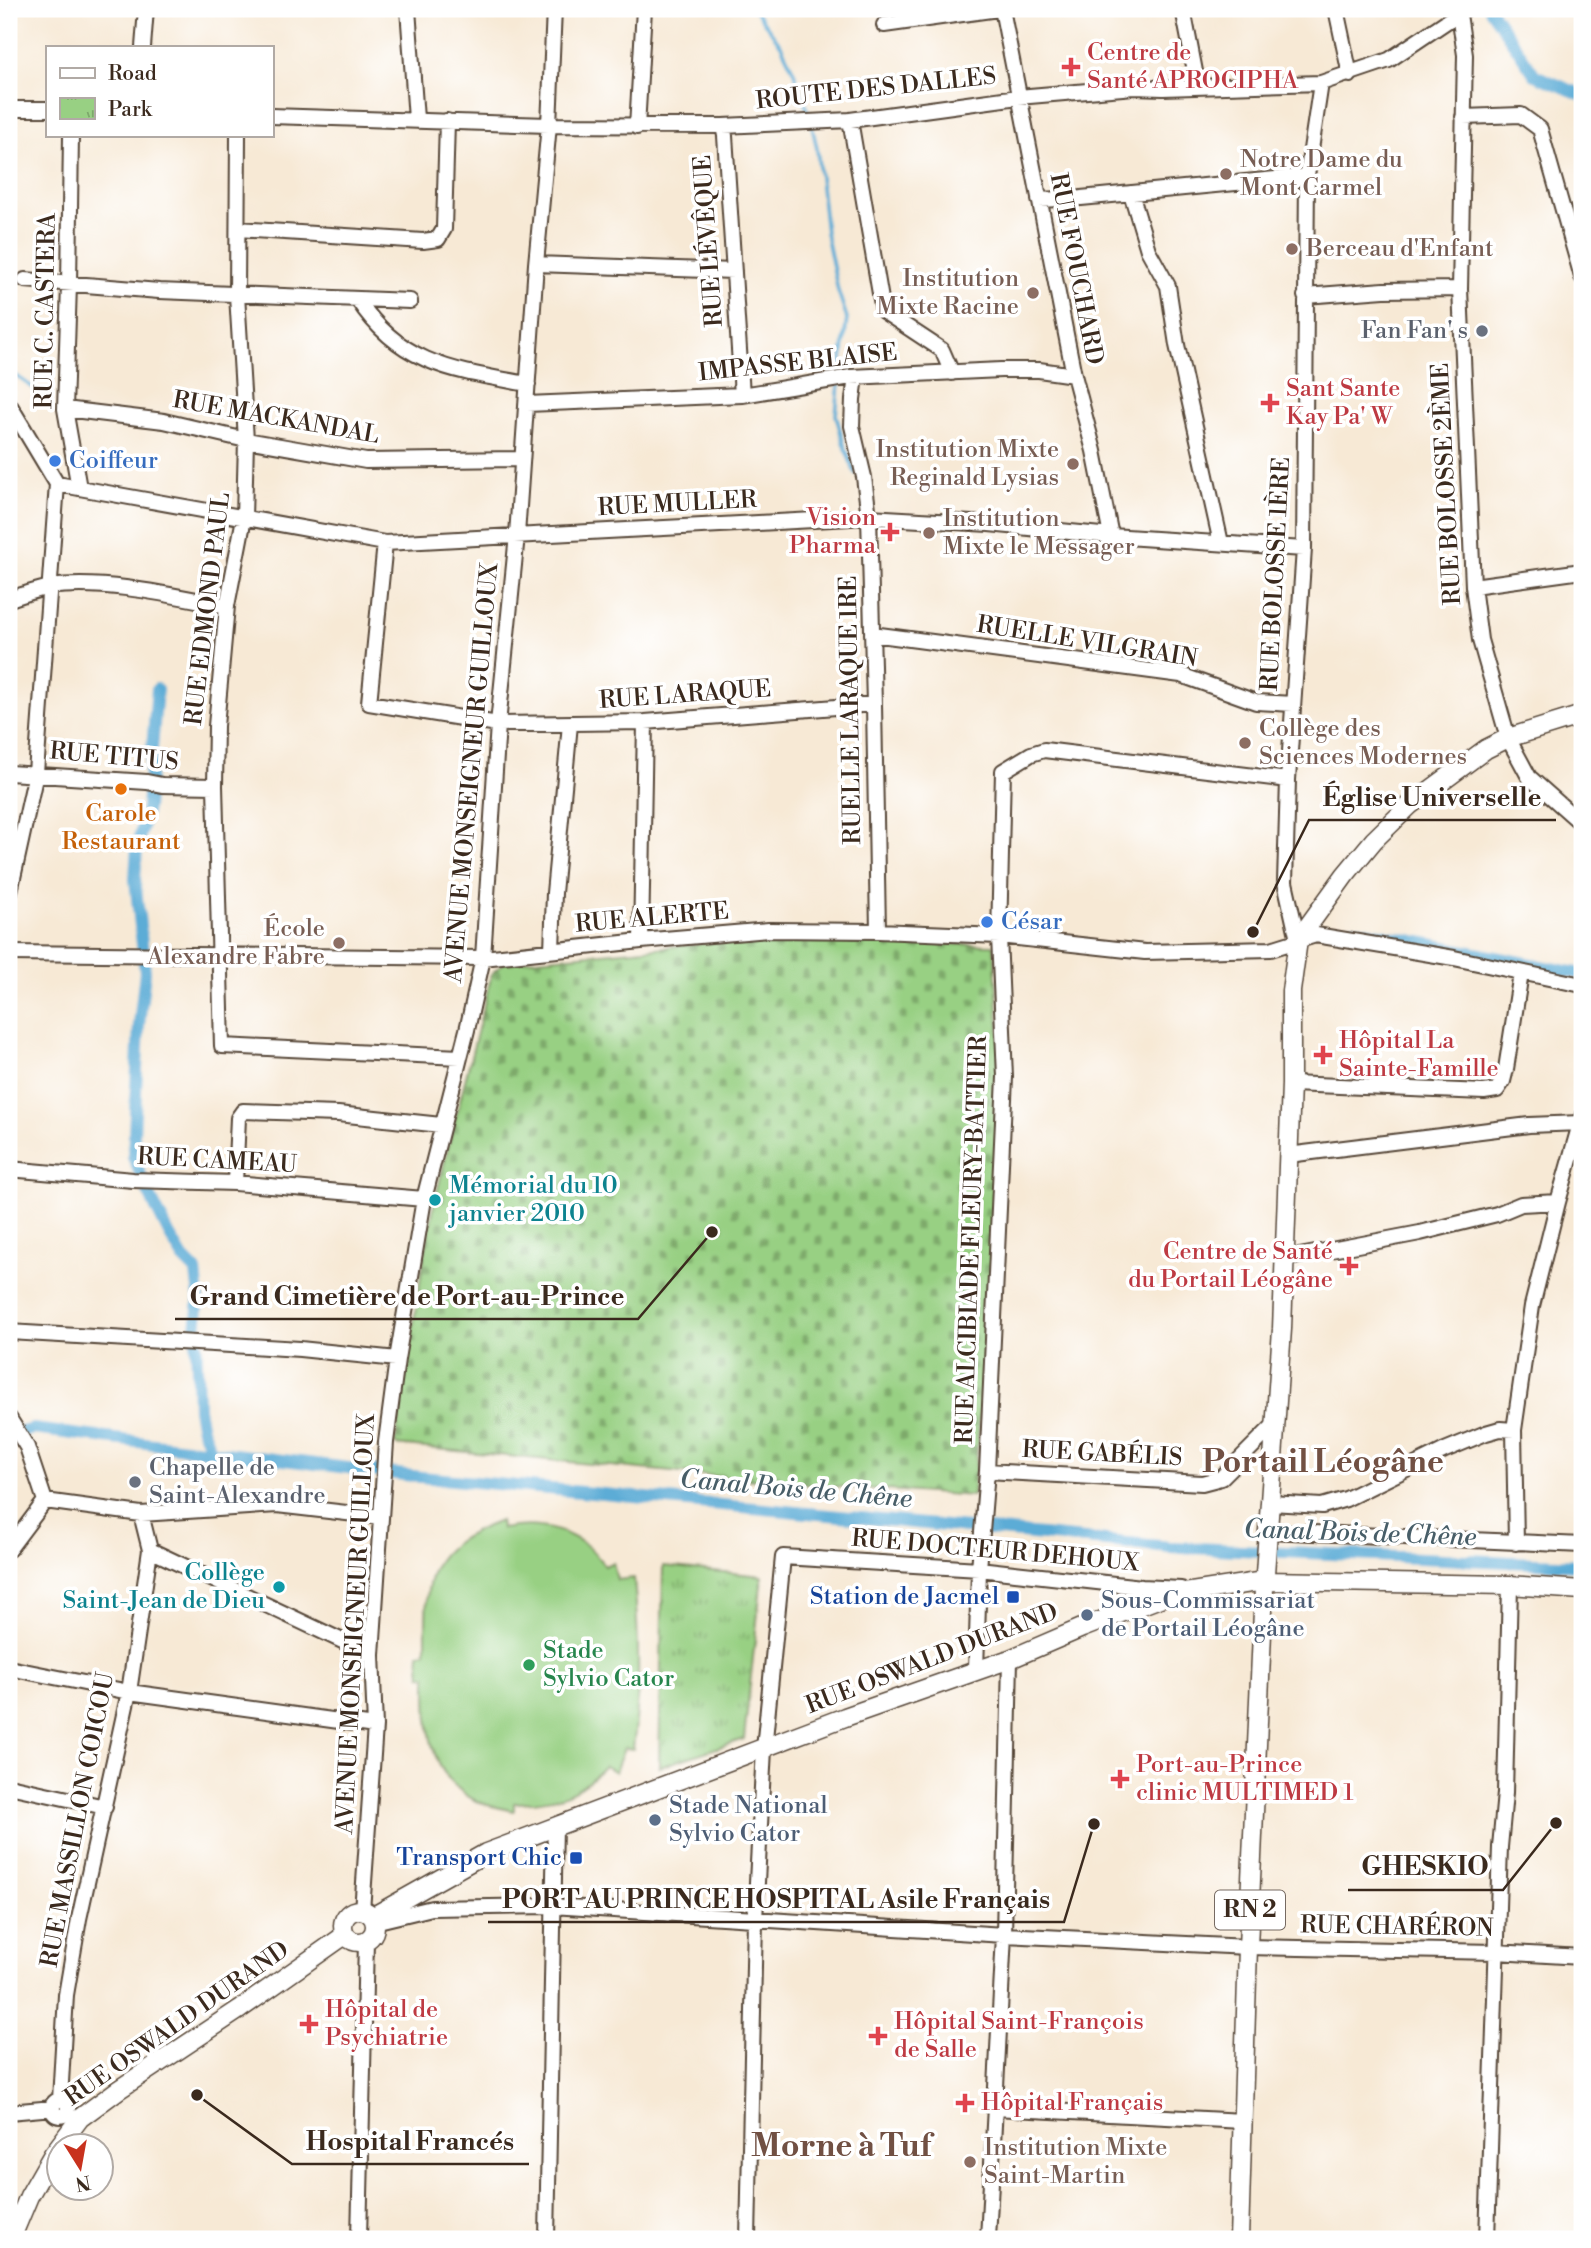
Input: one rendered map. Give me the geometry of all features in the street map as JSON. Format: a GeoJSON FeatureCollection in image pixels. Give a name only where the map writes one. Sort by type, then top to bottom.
{"type":"FeatureCollection","features":[{"type":"Feature","properties":{"kind":"main road","name":"RN 2"},"geometry":{"type":"LineString","coordinates":[[1239,2239],[1248,1947],[1265,1576],[1282,1328],[1292,990],[1298,940],[1352,866],[1410,805],[1476,756],[1508,738],[1582,715]]}},
{"type":"Feature","properties":{"kind":"main road","name":"RUE OSWALD DURAND"},"geometry":{"type":"LineString","coordinates":[[369,1917],[486,1853],[845,1717],[1010,1659],[1165,1596],[1265,1576],[1510,1584],[1582,1590]]}},
{"type":"Feature","properties":{"kind":"main road"},"geometry":{"type":"LineString","coordinates":[[351,1912],[369,1917],[373,1933],[366,1941],[352,1941],[345,1936],[344,1920],[351,1912]]}},
{"type":"Feature","properties":{"kind":"main road","name":"RUE OSWALD DURAND"},"geometry":{"type":"LineString","coordinates":[[11,2239],[29,2196],[53,2154],[65,2109],[118,2090],[345,1936]]}},
{"type":"Feature","properties":{"kind":"street"},"geometry":{"type":"LineString","coordinates":[[143,46],[146,9]]}},
{"type":"Feature","properties":{"kind":"street"},"geometry":{"type":"LineString","coordinates":[[408,9],[415,120]]}},
{"type":"Feature","properties":{"kind":"street","name":"AVENUE MONSEIGNEUR GUILLOUX"},"geometry":{"type":"LineString","coordinates":[[369,1917],[374,1726],[372,1655],[386,1442],[424,1199],[483,958],[498,724],[517,535],[536,264],[549,125],[554,9]]}},
{"type":"Feature","properties":{"kind":"street"},"geometry":{"type":"LineString","coordinates":[[637,127],[644,9]]}},
{"type":"Feature","properties":{"kind":"street"},"geometry":{"type":"LineString","coordinates":[[884,25],[1000,9]]}},
{"type":"Feature","properties":{"kind":"street","name":"RUE FOUCHARD"},"geometry":{"type":"LineString","coordinates":[[1000,9],[1074,375],[1094,451],[1111,536]]}},
{"type":"Feature","properties":{"kind":"street"},"geometry":{"type":"LineString","coordinates":[[1183,9],[1198,87]]}},
{"type":"Feature","properties":{"kind":"street"},"geometry":{"type":"LineString","coordinates":[[1336,9],[1350,75]]}},
{"type":"Feature","properties":{"kind":"street","name":"ROUTE DES DALLES"},"geometry":{"type":"LineString","coordinates":[[273,116],[637,127],[723,126],[843,119],[1018,97],[1134,87],[1321,83],[1389,60],[1462,11]]}},
{"type":"Feature","properties":{"kind":"street","name":"RUE BOLOSSE 2ÈME"},"geometry":{"type":"LineString","coordinates":[[1462,11],[1465,55],[1460,289],[1473,586],[1479,640],[1508,738],[1529,777],[1582,824]]}},
{"type":"Feature","properties":{"kind":"street","name":"RUE BOLOSSE 1ÈRE"},"geometry":{"type":"LineString","coordinates":[[1298,940],[1285,881],[1288,780],[1304,549],[1307,176],[1321,83]]}},
{"type":"Feature","properties":{"kind":"street"},"geometry":{"type":"LineString","coordinates":[[9,108],[46,108]]}},
{"type":"Feature","properties":{"kind":"street"},"geometry":{"type":"LineString","coordinates":[[1463,117],[1521,115],[1540,129],[1582,277]]}},
{"type":"Feature","properties":{"kind":"street"},"geometry":{"type":"LineString","coordinates":[[843,119],[883,311],[942,350],[952,373]]}},
{"type":"Feature","properties":{"kind":"street"},"geometry":{"type":"LineString","coordinates":[[238,229],[423,241],[438,239],[444,229],[447,121]]}},
{"type":"Feature","properties":{"kind":"street","name":"RUE LÉVÊQUE"},"geometry":{"type":"LineString","coordinates":[[723,126],[742,395]]}},
{"type":"Feature","properties":{"kind":"street","name":"RUE C. CASTERA"},"geometry":{"type":"LineString","coordinates":[[71,136],[65,409],[79,488]]}},
{"type":"Feature","properties":{"kind":"street","name":"RUE EDMOND PAUL"},"geometry":{"type":"LineString","coordinates":[[238,136],[237,295],[246,440],[244,519],[227,606],[216,726],[215,786],[222,1046],[460,1057]]}},
{"type":"Feature","properties":{"kind":"street"},"geometry":{"type":"LineString","coordinates":[[1040,200],[1131,194],[1307,176]]}},
{"type":"Feature","properties":{"kind":"street"},"geometry":{"type":"LineString","coordinates":[[1131,194],[1147,250],[1168,286],[1177,345],[1220,543]]}},
{"type":"Feature","properties":{"kind":"street"},"geometry":{"type":"LineString","coordinates":[[536,264],[734,271]]}},
{"type":"Feature","properties":{"kind":"street"},"geometry":{"type":"LineString","coordinates":[[26,280],[237,295],[410,301]]}},
{"type":"Feature","properties":{"kind":"street"},"geometry":{"type":"LineString","coordinates":[[1305,296],[1384,290],[1460,289]]}},
{"type":"Feature","properties":{"kind":"street"},"geometry":{"type":"LineString","coordinates":[[358,300],[369,317],[411,353],[451,370],[528,384]]}},
{"type":"Feature","properties":{"kind":"street","name":"IMPASSE BLAISE"},"geometry":{"type":"LineString","coordinates":[[527,404],[742,395],[856,377],[1039,370],[1074,375]]}},
{"type":"Feature","properties":{"kind":"street","name":"RUELLE LARAQUE 1RE"},"geometry":{"type":"LineString","coordinates":[[856,377],[852,426],[869,517],[878,931]]}},
{"type":"Feature","properties":{"kind":"street"},"geometry":{"type":"LineString","coordinates":[[9,404],[57,484],[36,773],[9,897]]}},
{"type":"Feature","properties":{"kind":"street","name":"RUE MACKANDAL"},"geometry":{"type":"LineString","coordinates":[[65,409],[164,421],[246,440],[366,461],[522,459]]}},
{"type":"Feature","properties":{"kind":"street","name":"RUE MULLER"},"geometry":{"type":"LineString","coordinates":[[57,484],[385,543],[869,517],[1304,549]]}},
{"type":"Feature","properties":{"kind":"street","name":"RUE LARAQUE"},"geometry":{"type":"LineString","coordinates":[[385,543],[369,703],[498,724],[645,722],[874,704]]}},
{"type":"Feature","properties":{"kind":"street"},"geometry":{"type":"LineString","coordinates":[[1473,586],[1582,571]]}},
{"type":"Feature","properties":{"kind":"street"},"geometry":{"type":"LineString","coordinates":[[9,599],[49,587],[80,585],[145,591],[227,606]]}},
{"type":"Feature","properties":{"kind":"street","name":"RUELLE VILGRAIN"},"geometry":{"type":"LineString","coordinates":[[872,634],[1181,675],[1256,702],[1293,704]]}},
{"type":"Feature","properties":{"kind":"street"},"geometry":{"type":"LineString","coordinates":[[641,941],[645,722]]}},
{"type":"Feature","properties":{"kind":"street"},"geometry":{"type":"LineString","coordinates":[[552,950],[554,893],[570,724]]}},
{"type":"Feature","properties":{"kind":"street","name":"RUE ALCIBIADE FLEURY-BATTIER"},"geometry":{"type":"LineString","coordinates":[[976,1671],[1005,1077],[999,936],[1003,771],[1031,754],[1044,750],[1288,780]]}},
{"type":"Feature","properties":{"kind":"street","name":"RUE TITUS"},"geometry":{"type":"LineString","coordinates":[[9,773],[215,786]]}},
{"type":"Feature","properties":{"kind":"street","name":"RUE ALERTE"},"geometry":{"type":"LineString","coordinates":[[9,953],[483,958],[769,930],[999,936],[1145,952],[1271,949],[1316,934],[1454,958],[1582,985]]}},
{"type":"Feature","properties":{"kind":"street"},"geometry":{"type":"LineString","coordinates":[[1290,1084],[1484,1092],[1497,1090],[1503,1081],[1521,973]]}},
{"type":"Feature","properties":{"kind":"street"},"geometry":{"type":"LineString","coordinates":[[234,1183],[238,1118],[243,1111],[338,1114],[441,1125]]}},
{"type":"Feature","properties":{"kind":"street"},"geometry":{"type":"LineString","coordinates":[[1288,1155],[1581,1120],[1532,1306],[1514,1430],[1516,1543]]}},
{"type":"Feature","properties":{"kind":"street","name":"RUE CAMEAU"},"geometry":{"type":"LineString","coordinates":[[9,1169],[133,1180],[234,1183],[424,1199]]}},
{"type":"Feature","properties":{"kind":"street"},"geometry":{"type":"LineString","coordinates":[[1284,1259],[1420,1233],[1497,1214],[1521,1204],[1558,1202]]}},
{"type":"Feature","properties":{"kind":"street"},"geometry":{"type":"LineString","coordinates":[[9,1332],[300,1349],[397,1359]]}},
{"type":"Feature","properties":{"kind":"street"},"geometry":{"type":"LineString","coordinates":[[9,1418],[27,1447],[45,1501]]}},
{"type":"Feature","properties":{"kind":"street","name":"RUE GABÉLIS"},"geometry":{"type":"LineString","coordinates":[[987,1471],[1202,1483],[1221,1478],[1275,1424]]}},
{"type":"Feature","properties":{"kind":"street"},"geometry":{"type":"LineString","coordinates":[[1270,1503],[1322,1506],[1346,1499],[1476,1437],[1500,1429],[1514,1430]]}},
{"type":"Feature","properties":{"kind":"street"},"geometry":{"type":"LineString","coordinates":[[45,1501],[141,1514],[277,1505],[382,1517]]}},
{"type":"Feature","properties":{"kind":"street"},"geometry":{"type":"LineString","coordinates":[[9,1549],[45,1501]]}},
{"type":"Feature","properties":{"kind":"street"},"geometry":{"type":"LineString","coordinates":[[141,1514],[150,1550],[372,1655]]}},
{"type":"Feature","properties":{"kind":"street"},"geometry":{"type":"LineString","coordinates":[[1268,1532],[1582,1545]]}},
{"type":"Feature","properties":{"kind":"street","name":"RUE MASSILLON COICOU"},"geometry":{"type":"LineString","coordinates":[[65,2109],[66,1995],[79,1919],[129,1692],[150,1550]]}},
{"type":"Feature","properties":{"kind":"street","name":"RUE DOCTEUR DEHOUX"},"geometry":{"type":"LineString","coordinates":[[764,1749],[783,1557],[979,1570],[1142,1587],[1202,1590]]}},
{"type":"Feature","properties":{"kind":"street"},"geometry":{"type":"LineString","coordinates":[[1487,2239],[1500,1847],[1505,1793],[1510,1584]]}},
{"type":"Feature","properties":{"kind":"street"},"geometry":{"type":"LineString","coordinates":[[988,2239],[1004,1935],[1010,1659]]}},
{"type":"Feature","properties":{"kind":"street"},"geometry":{"type":"LineString","coordinates":[[9,1668],[129,1692],[374,1726]]}},
{"type":"Feature","properties":{"kind":"street"},"geometry":{"type":"LineString","coordinates":[[748,2239],[755,1920],[764,1749]]}},
{"type":"Feature","properties":{"kind":"street"},"geometry":{"type":"LineString","coordinates":[[9,1786],[105,1807]]}},
{"type":"Feature","properties":{"kind":"street"},"geometry":{"type":"LineString","coordinates":[[547,2239],[555,1826]]}},
{"type":"Feature","properties":{"kind":"street","name":"RUE CHARÉRON"},"geometry":{"type":"LineString","coordinates":[[369,1917],[432,1908],[552,1906],[1004,1935],[1248,1947],[1496,1952],[1582,1957]]}},
{"type":"Feature","properties":{"kind":"street"},"geometry":{"type":"LineString","coordinates":[[359,2239],[366,1941]]}},
{"type":"Feature","properties":{"kind":"street"},"geometry":{"type":"LineString","coordinates":[[995,2108],[1243,2120]]}},
{"type":"Feature","properties":{"kind":"street"},"geometry":{"type":"LineString","coordinates":[[9,2112],[65,2109]]}},
{"type":"Feature","properties":{"kind":"green space"},"geometry":{"type":"Polygon","coordinates":[[[743,940],[994,945],[1001,1057],[998,1200],[973,1496],[786,1483],[395,1445],[435,1200],[492,973],[505,962],[743,940]]]}},
{"type":"Feature","properties":{"kind":"green space","name":"Stade Sylvio Cator"},"geometry":{"type":"Polygon","coordinates":[[[500,1521],[501,1529],[523,1526],[556,1530],[589,1547],[605,1566],[613,1562],[617,1580],[634,1578],[637,1621],[638,1685],[633,1749],[624,1748],[615,1772],[605,1766],[574,1791],[553,1799],[514,1803],[514,1811],[476,1801],[447,1777],[439,1763],[429,1730],[427,1676],[421,1675],[419,1653],[426,1652],[429,1585],[442,1555],[474,1532],[500,1521]]]}},
{"type":"Feature","properties":{"kind":"green space"},"geometry":{"type":"Polygon","coordinates":[[[663,1566],[762,1576],[744,1739],[659,1767],[663,1566]]]}},
{"type":"Feature","properties":{"kind":"waterway"},"geometry":{"type":"LineString","coordinates":[[754,9],[781,45],[794,72],[810,118]]}},
{"type":"Feature","properties":{"kind":"waterway"},"geometry":{"type":"LineString","coordinates":[[1490,9],[1535,75],[1582,95]]}},
{"type":"Feature","properties":{"kind":"waterway"},"geometry":{"type":"LineString","coordinates":[[812,126],[826,233],[838,291],[847,318],[840,376]]}},
{"type":"Feature","properties":{"kind":"waterway"},"geometry":{"type":"LineString","coordinates":[[9,371],[35,389],[37,400]]}},
{"type":"Feature","properties":{"kind":"waterway"},"geometry":{"type":"LineString","coordinates":[[839,384],[836,415],[855,473]]}},
{"type":"Feature","properties":{"kind":"waterway"},"geometry":{"type":"LineString","coordinates":[[157,689],[147,808],[137,847],[135,879],[145,972],[139,1025],[133,1157],[169,1234],[183,1258],[196,1271],[199,1298],[196,1330],[198,1409],[202,1429],[212,1452]]}},
{"type":"Feature","properties":{"kind":"waterway"},"geometry":{"type":"LineString","coordinates":[[1353,929],[1582,974]]}},
{"type":"Feature","properties":{"kind":"waterway","name":"Canal Bois de Chêne"},"geometry":{"type":"LineString","coordinates":[[9,1435],[33,1429],[421,1477],[1170,1547],[1582,1565]]}},
{"type":"Feature","properties":{"kind":"place","name":"Centre de Santé APROCIPHA"},"geometry":{"type":"Point","coordinates":[1071,67]}},
{"type":"Feature","properties":{"kind":"place","name":"Notre Dame du Mont Carmel"},"geometry":{"type":"Point","coordinates":[1226,174]}},
{"type":"Feature","properties":{"kind":"place","name":"Berceau d'Enfant"},"geometry":{"type":"Point","coordinates":[1292,249]}},
{"type":"Feature","properties":{"kind":"place","name":"Institution Mixte Racine"},"geometry":{"type":"Point","coordinates":[1033,293]}},
{"type":"Feature","properties":{"kind":"place","name":"Fan Fan' s"},"geometry":{"type":"Point","coordinates":[1482,331]}},
{"type":"Feature","properties":{"kind":"place","name":"Sant Sante Kay Pa' W"},"geometry":{"type":"Point","coordinates":[1270,403]}},
{"type":"Feature","properties":{"kind":"place","name":"Coiffeur"},"geometry":{"type":"Point","coordinates":[55,461]}},
{"type":"Feature","properties":{"kind":"place","name":"Institution Mixte Reginald Lysias"},"geometry":{"type":"Point","coordinates":[1073,464]}},
{"type":"Feature","properties":{"kind":"place","name":"Vision Pharma"},"geometry":{"type":"Point","coordinates":[890,532]}},
{"type":"Feature","properties":{"kind":"place","name":"Institution Mixte le Messager"},"geometry":{"type":"Point","coordinates":[929,533]}},
{"type":"Feature","properties":{"kind":"place","name":"Collège des Sciences Modernes"},"geometry":{"type":"Point","coordinates":[1245,743]}},
{"type":"Feature","properties":{"kind":"place","name":"Carole Restaurant"},"geometry":{"type":"Point","coordinates":[121,789]}},
{"type":"Feature","properties":{"kind":"place","name":"César"},"geometry":{"type":"Point","coordinates":[987,922]}},
{"type":"Feature","properties":{"kind":"place","name":"Église Universelle"},"geometry":{"type":"Point","coordinates":[1253,932]}},
{"type":"Feature","properties":{"kind":"place","name":"École Alexandre Fabre"},"geometry":{"type":"Point","coordinates":[339,943]}},
{"type":"Feature","properties":{"kind":"place","name":"Hôpital La Sainte-Famille"},"geometry":{"type":"Point","coordinates":[1323,1055]}},
{"type":"Feature","properties":{"kind":"place","name":"Mémorial du 10 janvier 2010"},"geometry":{"type":"Point","coordinates":[435,1200]}},
{"type":"Feature","properties":{"kind":"place","name":"Grand Cimetière de Port-au-Prince"},"geometry":{"type":"Point","coordinates":[712,1232]}},
{"type":"Feature","properties":{"kind":"place","name":"Centre de Santé du Portail Léogâne"},"geometry":{"type":"Point","coordinates":[1349,1266]}},
{"type":"Feature","properties":{"kind":"place","name":"Chapelle de Saint-Alexandre"},"geometry":{"type":"Point","coordinates":[135,1482]}},
{"type":"Feature","properties":{"kind":"place","name":"Collège Saint-Jean de Dieu"},"geometry":{"type":"Point","coordinates":[279,1587]}},
{"type":"Feature","properties":{"kind":"place","name":"Station de Jacmel"},"geometry":{"type":"Point","coordinates":[1013,1597]}},
{"type":"Feature","properties":{"kind":"place","name":"Sous-Commissariat de Portail Léogâne"},"geometry":{"type":"Point","coordinates":[1087,1615]}},
{"type":"Feature","properties":{"kind":"place","name":"Stade Sylvio Cator"},"geometry":{"type":"Point","coordinates":[529,1665]}},
{"type":"Feature","properties":{"kind":"place","name":"Port-au-Prince clinic MULTIMED 1"},"geometry":{"type":"Point","coordinates":[1120,1779]}},
{"type":"Feature","properties":{"kind":"place","name":"Stade National Sylvio Cator"},"geometry":{"type":"Point","coordinates":[655,1820]}},
{"type":"Feature","properties":{"kind":"place","name":"GHESKIO"},"geometry":{"type":"Point","coordinates":[1556,1823]}},
{"type":"Feature","properties":{"kind":"place","name":"PORT AU PRINCE HOSPITAL Asile Français"},"geometry":{"type":"Point","coordinates":[1094,1824]}},
{"type":"Feature","properties":{"kind":"place","name":"Transport Chic"},"geometry":{"type":"Point","coordinates":[576,1858]}},
{"type":"Feature","properties":{"kind":"place","name":"Hôpital de Psychiatrie"},"geometry":{"type":"Point","coordinates":[309,2024]}},
{"type":"Feature","properties":{"kind":"place","name":"Hôpital Saint-François de Salle"},"geometry":{"type":"Point","coordinates":[878,2036]}},
{"type":"Feature","properties":{"kind":"place","name":"Hospital Francés"},"geometry":{"type":"Point","coordinates":[197,2095]}},
{"type":"Feature","properties":{"kind":"place","name":"Hôpital Français"},"geometry":{"type":"Point","coordinates":[965,2103]}},
{"type":"Feature","properties":{"kind":"place","name":"Institution Mixte Saint-Martin"},"geometry":{"type":"Point","coordinates":[970,2162]}},
{"type":"Feature","properties":{"kind":"district","name":"Portail Léogâne"},"geometry":{"type":"Point","coordinates":[1323,1462]}},
{"type":"Feature","properties":{"kind":"district","name":"Morne à Tuf"},"geometry":{"type":"Point","coordinates":[841,2146]}}]}
